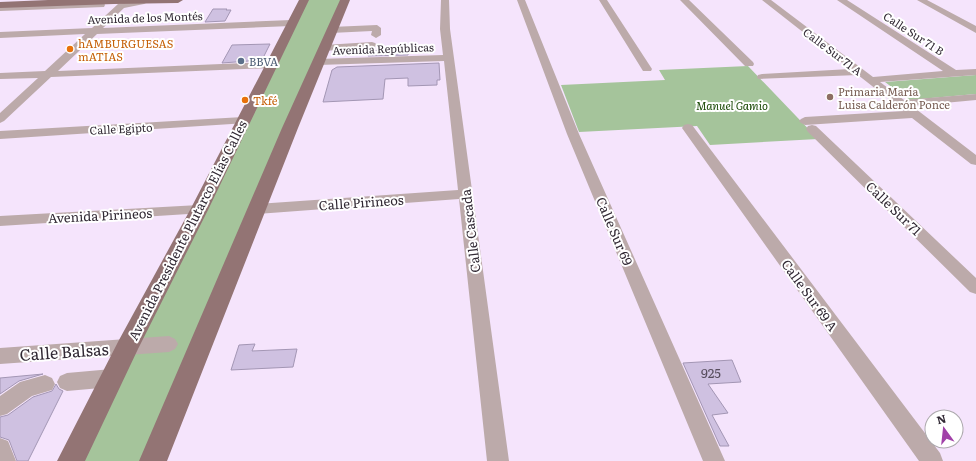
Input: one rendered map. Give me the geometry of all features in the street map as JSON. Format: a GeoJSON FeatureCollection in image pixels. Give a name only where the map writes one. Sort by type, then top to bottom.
{"type":"FeatureCollection","features":[{"type":"Feature","properties":{"kind":"main road"},"geometry":{"type":"LineString","coordinates":[[0,5],[178,0]]}},
{"type":"Feature","properties":{"kind":"main road","name":"Avenida Presidente Plutarco Elías Calles"},"geometry":{"type":"LineString","coordinates":[[71,461],[127,347],[199,210],[291,23],[304,0]]}},
{"type":"Feature","properties":{"kind":"main road"},"geometry":{"type":"LineString","coordinates":[[153,461],[331,30],[346,0]]}},
{"type":"Feature","properties":{"kind":"street"},"geometry":{"type":"LineString","coordinates":[[0,0],[11,0]]}},
{"type":"Feature","properties":{"kind":"street","name":"Calle Cascada"},"geometry":{"type":"LineString","coordinates":[[445,0],[445,29],[448,58],[498,461]]}},
{"type":"Feature","properties":{"kind":"street","name":"Calle Sur 69"},"geometry":{"type":"LineString","coordinates":[[521,0],[573,134],[714,461]]}},
{"type":"Feature","properties":{"kind":"street"},"geometry":{"type":"LineString","coordinates":[[603,0],[647,69]]}},
{"type":"Feature","properties":{"kind":"street"},"geometry":{"type":"LineString","coordinates":[[684,0],[749,64]]}},
{"type":"Feature","properties":{"kind":"street","name":"Calle Sur 71 A"},"geometry":{"type":"LineString","coordinates":[[766,0],[976,161]]}},
{"type":"Feature","properties":{"kind":"street","name":"Calle Sur 71 B"},"geometry":{"type":"LineString","coordinates":[[841,0],[954,74]]}},
{"type":"Feature","properties":{"kind":"street"},"geometry":{"type":"LineString","coordinates":[[921,0],[976,30]]}},
{"type":"Feature","properties":{"kind":"street"},"geometry":{"type":"LineString","coordinates":[[0,119],[123,2]]}},
{"type":"Feature","properties":{"kind":"street"},"geometry":{"type":"LineString","coordinates":[[0,8],[101,5]]}},
{"type":"Feature","properties":{"kind":"street","name":"Avenida de los Montés"},"geometry":{"type":"LineString","coordinates":[[0,35],[291,23]]}},
{"type":"Feature","properties":{"kind":"street"},"geometry":{"type":"LineString","coordinates":[[331,30],[377,28],[376,36]]}},
{"type":"Feature","properties":{"kind":"street"},"geometry":{"type":"LineString","coordinates":[[321,55],[372,45]]}},
{"type":"Feature","properties":{"kind":"street","name":"Avenida Repúblicas"},"geometry":{"type":"LineString","coordinates":[[321,55],[448,58]]}},
{"type":"Feature","properties":{"kind":"street"},"geometry":{"type":"LineString","coordinates":[[0,76],[270,65]]}},
{"type":"Feature","properties":{"kind":"street"},"geometry":{"type":"LineString","coordinates":[[762,77],[860,72]]}},
{"type":"Feature","properties":{"kind":"street"},"geometry":{"type":"LineString","coordinates":[[871,80],[976,72]]}},
{"type":"Feature","properties":{"kind":"street"},"geometry":{"type":"LineString","coordinates":[[901,104],[976,97]]}},
{"type":"Feature","properties":{"kind":"street","name":"Calle Sur 71"},"geometry":{"type":"LineString","coordinates":[[916,114],[809,125],[976,288]]}},
{"type":"Feature","properties":{"kind":"street","name":"Calle Egipto"},"geometry":{"type":"LineString","coordinates":[[0,135],[243,121]]}},
{"type":"Feature","properties":{"kind":"street","name":"Calle Sur 69 A"},"geometry":{"type":"LineString","coordinates":[[688,128],[932,461]]}},
{"type":"Feature","properties":{"kind":"street","name":"Calle Pirineos"},"geometry":{"type":"LineString","coordinates":[[257,210],[465,194]]}},
{"type":"Feature","properties":{"kind":"street","name":"Avenida Pirineos"},"geometry":{"type":"LineString","coordinates":[[0,221],[199,210]]}},
{"type":"Feature","properties":{"kind":"street","name":"Calle Balsas"},"geometry":{"type":"LineString","coordinates":[[0,356],[169,344]]}},
{"type":"Feature","properties":{"kind":"street"},"geometry":{"type":"LineString","coordinates":[[67,382],[112,378]]}},
{"type":"Feature","properties":{"kind":"street"},"geometry":{"type":"LineString","coordinates":[[0,407],[27,388],[44,384]]}},
{"type":"Feature","properties":{"kind":"street"},"geometry":{"type":"LineString","coordinates":[[0,448],[5,461]]}},
{"type":"Feature","properties":{"kind":"green space"},"geometry":{"type":"Polygon","coordinates":[[[305,0],[341,0],[146,461],[82,461],[305,0]]]}},
{"type":"Feature","properties":{"kind":"green space","name":"Manuel Gamio"},"geometry":{"type":"Polygon","coordinates":[[[748,66],[818,139],[710,145],[697,126],[579,132],[561,85],[665,80],[659,70],[748,66]]]}},
{"type":"Feature","properties":{"kind":"green space"},"geometry":{"type":"Polygon","coordinates":[[[976,75],[976,94],[909,100],[885,82],[976,75]]]}},
{"type":"Feature","properties":{"kind":"building"},"geometry":{"type":"Polygon","coordinates":[[[213,9],[231,10],[225,21],[205,22],[213,9]]]}},
{"type":"Feature","properties":{"kind":"building"},"geometry":{"type":"Polygon","coordinates":[[[270,44],[262,60],[222,63],[232,45],[270,44]]]}},
{"type":"Feature","properties":{"kind":"building"},"geometry":{"type":"Polygon","coordinates":[[[408,48],[408,55],[368,56],[369,51],[408,48]]]}},
{"type":"Feature","properties":{"kind":"building"},"geometry":{"type":"Polygon","coordinates":[[[439,63],[440,80],[437,80],[437,85],[408,86],[408,78],[385,79],[383,99],[323,102],[332,70],[337,67],[439,63]]]}},
{"type":"Feature","properties":{"kind":"building"},"geometry":{"type":"Polygon","coordinates":[[[255,344],[252,351],[297,349],[293,367],[231,370],[239,345],[255,344]]]}},
{"type":"Feature","properties":{"kind":"building"},"geometry":{"type":"Polygon","coordinates":[[[732,360],[741,382],[708,384],[728,413],[712,415],[729,446],[720,446],[683,363],[732,360]]]}},
{"type":"Feature","properties":{"kind":"building"},"geometry":{"type":"Polygon","coordinates":[[[43,374],[19,381],[0,394],[0,378],[43,374]]]}},
{"type":"Feature","properties":{"kind":"building"},"geometry":{"type":"Polygon","coordinates":[[[56,384],[59,389],[63,391],[28,461],[17,461],[9,440],[0,437],[0,417],[8,415],[33,397],[52,391],[56,384]]]}},
{"type":"Feature","properties":{"kind":"place","name":"hAMBURGUESAS mATIAS"},"geometry":{"type":"Point","coordinates":[70,49]}},
{"type":"Feature","properties":{"kind":"place","name":"BBVA"},"geometry":{"type":"Point","coordinates":[241,61]}},
{"type":"Feature","properties":{"kind":"place","name":"Primaria María Luisa Calderón Ponce"},"geometry":{"type":"Point","coordinates":[830,97]}},
{"type":"Feature","properties":{"kind":"place","name":"Tkfé"},"geometry":{"type":"Point","coordinates":[245,100]}}]}
